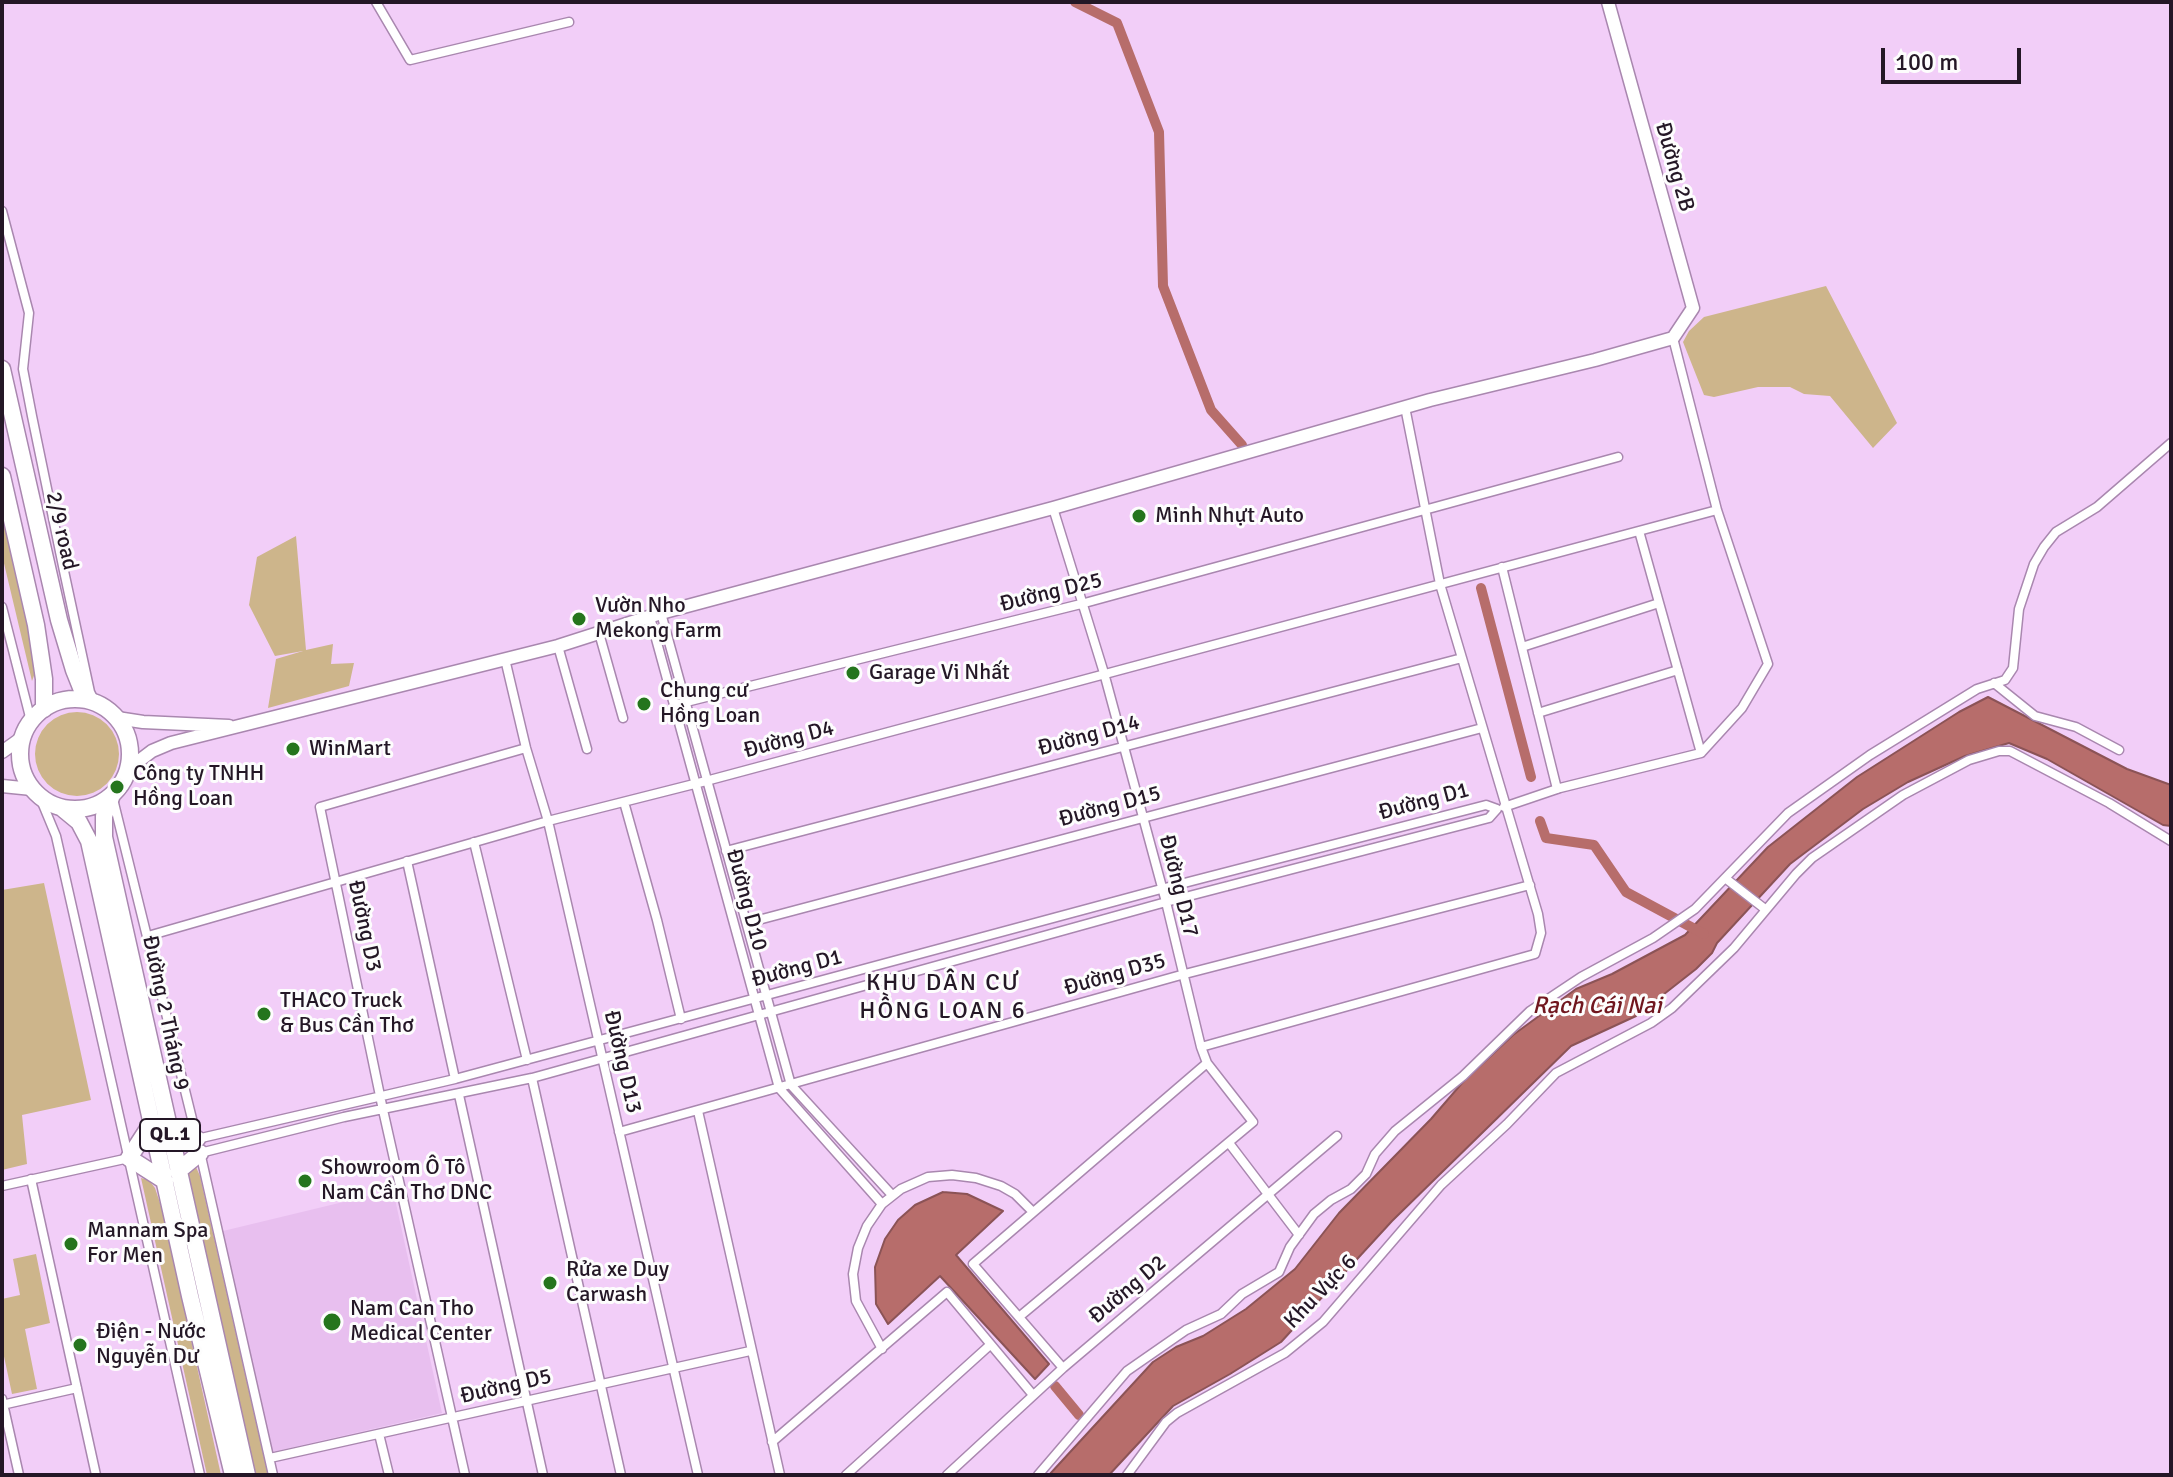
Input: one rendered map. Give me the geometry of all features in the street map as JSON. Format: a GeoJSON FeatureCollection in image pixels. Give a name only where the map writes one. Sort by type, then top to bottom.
{"type":"FeatureCollection","features":[{"type":"Feature","properties":{"kind":"highway","name":"2/9 road"},"geometry":{"type":"LineString","coordinates":[[2,369],[59,620],[74,670],[91,701]]}},
{"type":"Feature","properties":{"kind":"highway","name":"2/9 road"},"geometry":{"type":"LineString","coordinates":[[2,476],[36,625],[44,679],[44,709]]}},
{"type":"Feature","properties":{"kind":"highway"},"geometry":{"type":"LineString","coordinates":[[60,701],[91,701],[117,718],[129,743],[127,770],[112,795],[89,807],[62,808],[35,792],[21,764],[23,737],[31,721],[44,709],[60,701]]}},
{"type":"Feature","properties":{"kind":"highway","name":"Đường 2 Tháng 9"},"geometry":{"type":"LineString","coordinates":[[112,795],[104,816],[104,837],[160,1123]]}},
{"type":"Feature","properties":{"kind":"highway","name":"Đường 2 Tháng 9"},"geometry":{"type":"LineString","coordinates":[[62,808],[79,822],[89,841],[247,1475]]}},
{"type":"Feature","properties":{"kind":"highway"},"geometry":{"type":"LineString","coordinates":[[160,1123],[199,1146],[172,1176],[129,1158],[160,1123]]}},
{"type":"Feature","properties":{"kind":"highway","name":"Đường 2 Tháng 9"},"geometry":{"type":"LineString","coordinates":[[172,1176],[190,1296],[233,1475]]}},
{"type":"Feature","properties":{"kind":"street"},"geometry":{"type":"LineString","coordinates":[[376,2],[410,60],[569,22]]}},
{"type":"Feature","properties":{"kind":"street","name":"Đường 2B"},"geometry":{"type":"LineString","coordinates":[[1608,2],[1693,308],[1673,338]]}},
{"type":"Feature","properties":{"kind":"street"},"geometry":{"type":"LineString","coordinates":[[2,211],[29,313],[23,369],[91,701]]}},
{"type":"Feature","properties":{"kind":"street"},"geometry":{"type":"LineString","coordinates":[[127,770],[161,746],[558,646],[655,615],[1053,508],[1405,407],[1673,338],[1717,510],[1768,664],[1742,708],[1701,753],[1557,789],[1502,808]]}},
{"type":"Feature","properties":{"kind":"street"},"geometry":{"type":"LineString","coordinates":[[1201,1047],[1535,954],[1541,933],[1530,885],[1502,808],[1440,584],[1405,407]]}},
{"type":"Feature","properties":{"kind":"street"},"geometry":{"type":"LineString","coordinates":[[1038,1475],[1127,1371],[1186,1330],[1221,1314],[1242,1294],[1279,1272],[1314,1214],[1351,1189],[1366,1174],[1375,1154],[1395,1131],[1463,1076],[1530,1011],[1581,977],[1653,938],[1695,909],[1729,881],[1788,813],[1870,755],[1977,689],[2005,680],[2013,668],[2019,609],[2034,564],[2044,547],[2056,532],[2097,507],[2171,443]]}},
{"type":"Feature","properties":{"kind":"street","name":"Đường D25"},"geometry":{"type":"LineString","coordinates":[[674,705],[1081,604],[1618,457]]}},
{"type":"Feature","properties":{"kind":"street","name":"Đường D17"},"geometry":{"type":"LineString","coordinates":[[1053,508],[1104,673],[1166,902],[1181,975],[1201,1047],[1207,1063],[1253,1122],[1229,1143]]}},
{"type":"Feature","properties":{"kind":"street","name":"Đường D4"},"geometry":{"type":"LineString","coordinates":[[148,936],[548,821],[701,783],[1717,510]]}},
{"type":"Feature","properties":{"kind":"street"},"geometry":{"type":"LineString","coordinates":[[1639,531],[1701,753]]}},
{"type":"Feature","properties":{"kind":"street"},"geometry":{"type":"LineString","coordinates":[[1502,567],[1557,789]]}},
{"type":"Feature","properties":{"kind":"street"},"geometry":{"type":"LineString","coordinates":[[1522,647],[1659,603]]}},
{"type":"Feature","properties":{"kind":"street"},"geometry":{"type":"LineString","coordinates":[[2,607],[31,721]]}},
{"type":"Feature","properties":{"kind":"street","name":"Đường D10"},"geometry":{"type":"LineString","coordinates":[[655,615],[685,702],[701,783],[754,1000],[779,1088],[882,1204]]}},
{"type":"Feature","properties":{"kind":"street","name":"Đường D10"},"geometry":{"type":"LineString","coordinates":[[655,615],[674,705],[726,851],[791,1085],[892,1195]]}},
{"type":"Feature","properties":{"kind":"street"},"geometry":{"type":"LineString","coordinates":[[599,633],[623,718]]}},
{"type":"Feature","properties":{"kind":"street"},"geometry":{"type":"LineString","coordinates":[[558,646],[587,749]]}},
{"type":"Feature","properties":{"kind":"street","name":"Đường D14"},"geometry":{"type":"LineString","coordinates":[[726,851],[1462,658]]}},
{"type":"Feature","properties":{"kind":"street","name":"Đường D13"},"geometry":{"type":"LineString","coordinates":[[505,659],[526,748],[548,821],[698,1475]]}},
{"type":"Feature","properties":{"kind":"street"},"geometry":{"type":"LineString","coordinates":[[1538,713],[1678,670]]}},
{"type":"Feature","properties":{"kind":"street"},"geometry":{"type":"LineString","coordinates":[[1994,683],[2035,716],[2076,727],[2119,750]]}},
{"type":"Feature","properties":{"kind":"street"},"geometry":{"type":"LineString","coordinates":[[117,718],[244,726]]}},
{"type":"Feature","properties":{"kind":"street","name":"Đường D15"},"geometry":{"type":"LineString","coordinates":[[747,923],[1482,728]]}},
{"type":"Feature","properties":{"kind":"street"},"geometry":{"type":"LineString","coordinates":[[2,752],[23,737]]}},
{"type":"Feature","properties":{"kind":"street","name":"Đường D3"},"geometry":{"type":"LineString","coordinates":[[465,1475],[383,1110],[320,807],[526,748]]}},
{"type":"Feature","properties":{"kind":"street","name":"Khu Vực 6"},"geometry":{"type":"LineString","coordinates":[[1127,1475],[1166,1422],[1177,1413],[1285,1353],[1323,1322],[1430,1197],[1556,1073],[1651,1023],[1697,986],[1762,907],[1812,858],[1869,817],[1959,765],[1999,751],[2010,751],[2072,782],[2171,841]]}},
{"type":"Feature","properties":{"kind":"street"},"geometry":{"type":"LineString","coordinates":[[2,786],[35,792],[56,836],[200,1475]]}},
{"type":"Feature","properties":{"kind":"street"},"geometry":{"type":"LineString","coordinates":[[112,795],[199,1146],[273,1475]]}},
{"type":"Feature","properties":{"kind":"street"},"geometry":{"type":"LineString","coordinates":[[624,802],[681,1019]]}},
{"type":"Feature","properties":{"kind":"street","name":"Đường D1"},"geometry":{"type":"LineString","coordinates":[[199,1146],[381,1094],[455,1079],[1161,889],[1486,805],[1502,808]]}},
{"type":"Feature","properties":{"kind":"street","name":"Đường D1"},"geometry":{"type":"LineString","coordinates":[[199,1146],[532,1078],[1166,902],[1489,818],[1502,808]]}},
{"type":"Feature","properties":{"kind":"street"},"geometry":{"type":"LineString","coordinates":[[474,842],[527,1060]]}},
{"type":"Feature","properties":{"kind":"street"},"geometry":{"type":"LineString","coordinates":[[407,861],[455,1079]]}},
{"type":"Feature","properties":{"kind":"street"},"geometry":{"type":"LineString","coordinates":[[1729,881],[1762,907]]}},
{"type":"Feature","properties":{"kind":"street","name":"Đường D35"},"geometry":{"type":"LineString","coordinates":[[619,1132],[1181,975],[1530,885]]}},
{"type":"Feature","properties":{"kind":"street"},"geometry":{"type":"LineString","coordinates":[[1063,1368],[973,1264],[1207,1063]]}},
{"type":"Feature","properties":{"kind":"street"},"geometry":{"type":"LineString","coordinates":[[532,1078],[621,1475]]}},
{"type":"Feature","properties":{"kind":"street"},"geometry":{"type":"LineString","coordinates":[[459,1095],[543,1475]]}},
{"type":"Feature","properties":{"kind":"street"},"geometry":{"type":"LineString","coordinates":[[698,1111],[780,1475]]}},
{"type":"Feature","properties":{"kind":"street","name":"Đường D2"},"geometry":{"type":"LineString","coordinates":[[947,1475],[1063,1368],[1337,1136]]}},
{"type":"Feature","properties":{"kind":"street"},"geometry":{"type":"LineString","coordinates":[[1019,1317],[1229,1143],[1299,1235]]}},
{"type":"Feature","properties":{"kind":"street"},"geometry":{"type":"LineString","coordinates":[[2,1186],[129,1158]]}},
{"type":"Feature","properties":{"kind":"street"},"geometry":{"type":"LineString","coordinates":[[882,1349],[856,1301],[853,1274],[858,1248],[867,1226],[882,1204],[892,1195],[928,1177],[952,1175],[976,1178],[1015,1194],[1033,1212]]}},
{"type":"Feature","properties":{"kind":"street"},"geometry":{"type":"LineString","coordinates":[[31,1179],[96,1475]]}},
{"type":"Feature","properties":{"kind":"street"},"geometry":{"type":"LineString","coordinates":[[772,1442],[947,1292],[1033,1395]]}},
{"type":"Feature","properties":{"kind":"street"},"geometry":{"type":"LineString","coordinates":[[846,1475],[990,1345]]}},
{"type":"Feature","properties":{"kind":"street","name":"Đường D5"},"geometry":{"type":"LineString","coordinates":[[270,1458],[750,1351]]}},
{"type":"Feature","properties":{"kind":"street"},"geometry":{"type":"LineString","coordinates":[[19,1475],[2,1403],[77,1388]]}},
{"type":"Feature","properties":{"kind":"street"},"geometry":{"type":"LineString","coordinates":[[379,1434],[389,1475]]}},
{"type":"Feature","properties":{"kind":"shaded area"},"geometry":{"type":"Polygon","coordinates":[[[1826,286],[1897,423],[1873,448],[1830,396],[1804,394],[1790,387],[1758,387],[1714,397],[1704,395],[1683,342],[1689,331],[1704,317],[1826,286]]]}},
{"type":"Feature","properties":{"kind":"shaded area"},"geometry":{"type":"Polygon","coordinates":[[[2,498],[34,642],[35,673],[32,681],[2,555],[2,498]]]}},
{"type":"Feature","properties":{"kind":"shaded area"},"geometry":{"type":"Polygon","coordinates":[[[296,536],[306,650],[333,644],[331,664],[354,663],[349,686],[268,708],[276,659],[303,651],[275,656],[249,605],[257,557],[296,536]]]}},
{"type":"Feature","properties":{"kind":"shaded area"},"geometry":{"type":"Polygon","coordinates":[[[77,712],[93,715],[107,724],[116,738],[119,754],[116,770],[107,784],[93,793],[77,796],[61,793],[47,784],[38,770],[35,754],[38,738],[47,724],[61,715],[77,712]]]}},
{"type":"Feature","properties":{"kind":"shaded area"},"geometry":{"type":"Polygon","coordinates":[[[44,883],[91,1100],[22,1115],[27,1164],[2,1170],[2,890],[44,883]]]}},
{"type":"Feature","properties":{"kind":"shaded area"},"geometry":{"type":"Polygon","coordinates":[[[196,1167],[200,1176],[268,1475],[254,1475],[188,1171],[196,1167]]]}},
{"type":"Feature","properties":{"kind":"shaded area"},"geometry":{"type":"Polygon","coordinates":[[[141,1178],[149,1180],[155,1188],[162,1209],[221,1475],[207,1475],[141,1178]]]}},
{"type":"Feature","properties":{"kind":"shaded area","name":"Nam Can Tho Medical Center"},"geometry":{"type":"Polygon","coordinates":[[[393,1190],[442,1413],[272,1452],[223,1231],[393,1190]]]}},
{"type":"Feature","properties":{"kind":"shaded area"},"geometry":{"type":"Polygon","coordinates":[[[36,1254],[50,1323],[25,1329],[37,1389],[12,1394],[2,1347],[2,1299],[20,1295],[13,1259],[36,1254]]]}},
{"type":"Feature","properties":{"kind":"water","name":"Rạch Cái Nai"},"geometry":{"type":"Polygon","coordinates":[[[1988,697],[2127,769],[2171,785],[2171,826],[2163,825],[2047,759],[2009,743],[1965,756],[1908,782],[1863,809],[1790,864],[1696,969],[1636,1016],[1571,1046],[1392,1221],[1281,1342],[1173,1406],[1109,1475],[1049,1475],[1153,1362],[1246,1309],[1295,1269],[1339,1213],[1463,1082],[1513,1035],[1576,989],[1612,974],[1685,935],[1768,847],[1857,777],[1988,697]]]}},
{"type":"Feature","properties":{"kind":"water"},"geometry":{"type":"Polygon","coordinates":[[[943,1192],[967,1194],[1003,1211],[956,1255],[1049,1364],[1035,1379],[940,1276],[888,1324],[876,1304],[875,1267],[885,1239],[898,1220],[915,1205],[943,1192]]]}},
{"type":"Feature","properties":{"kind":"waterway"},"geometry":{"type":"LineString","coordinates":[[1075,2],[1117,23],[1159,132],[1163,286],[1211,410],[1242,445]]}},
{"type":"Feature","properties":{"kind":"waterway"},"geometry":{"type":"LineString","coordinates":[[1481,588],[1531,777]]}},
{"type":"Feature","properties":{"kind":"waterway"},"geometry":{"type":"LineString","coordinates":[[1540,821],[1546,838],[1594,845],[1626,892],[1704,934]]}},
{"type":"Feature","properties":{"kind":"waterway"},"geometry":{"type":"LineString","coordinates":[[1055,1386],[1079,1415]]}},
{"type":"Feature","properties":{"kind":"place","name":"Minh Nhựt Auto"},"geometry":{"type":"Point","coordinates":[1139,516]}},
{"type":"Feature","properties":{"kind":"place","name":"Vườn Nho Mekong Farm"},"geometry":{"type":"Point","coordinates":[579,619]}},
{"type":"Feature","properties":{"kind":"place","name":"Garage Vi Nhất"},"geometry":{"type":"Point","coordinates":[853,673]}},
{"type":"Feature","properties":{"kind":"place","name":"Chung cư Hồng Loan"},"geometry":{"type":"Point","coordinates":[644,704]}},
{"type":"Feature","properties":{"kind":"place","name":"WinMart"},"geometry":{"type":"Point","coordinates":[293,749]}},
{"type":"Feature","properties":{"kind":"place","name":"Công ty TNHH Hồng Loan"},"geometry":{"type":"Point","coordinates":[117,787]}},
{"type":"Feature","properties":{"kind":"place","name":"THACO Truck & Bus Cần Thơ"},"geometry":{"type":"Point","coordinates":[264,1014]}},
{"type":"Feature","properties":{"kind":"place","name":"Showroom Ô Tô Nam Cần Thơ DNC"},"geometry":{"type":"Point","coordinates":[305,1181]}},
{"type":"Feature","properties":{"kind":"place","name":"Mannam Spa For Men"},"geometry":{"type":"Point","coordinates":[71,1244]}},
{"type":"Feature","properties":{"kind":"place","name":"Rửa xe Duy Carwash"},"geometry":{"type":"Point","coordinates":[550,1283]}},
{"type":"Feature","properties":{"kind":"place","name":"Nam Can Tho Medical Center"},"geometry":{"type":"Point","coordinates":[332,1322]}},
{"type":"Feature","properties":{"kind":"place","name":"Điện - Nước Nguyễn Dư"},"geometry":{"type":"Point","coordinates":[80,1345]}},
{"type":"Feature","properties":{"kind":"district","name":"KHU DÂN CƯ HỒNG LOAN 6"},"geometry":{"type":"Point","coordinates":[943,998]}}]}
